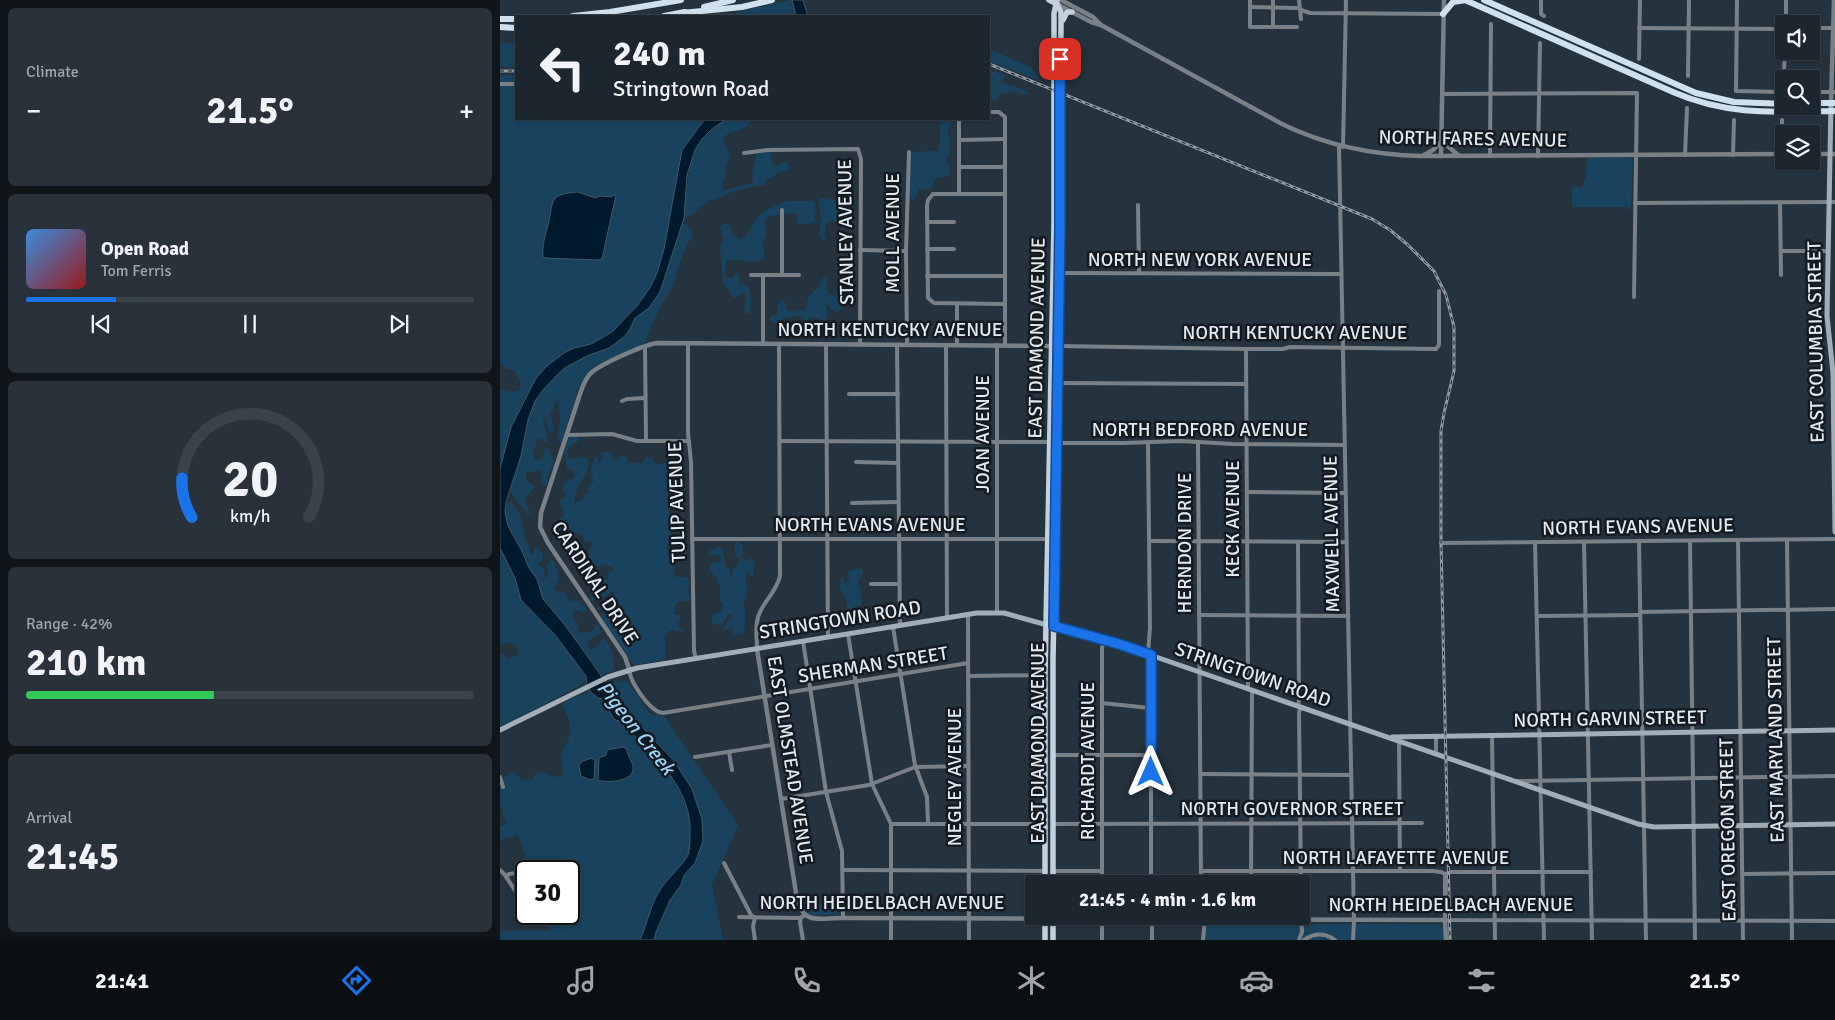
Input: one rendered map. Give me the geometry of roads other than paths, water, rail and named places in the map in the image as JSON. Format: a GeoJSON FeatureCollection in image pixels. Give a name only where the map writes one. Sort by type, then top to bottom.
{"type":"FeatureCollection","features":[{"type":"Feature","properties":{"kind":"highway"},"geometry":{"type":"LineString","coordinates":[[582,15],[681,0]]}},
{"type":"Feature","properties":{"kind":"highway"},"geometry":{"type":"LineString","coordinates":[[682,13],[733,0]]}},
{"type":"Feature","properties":{"kind":"highway"},"geometry":{"type":"LineString","coordinates":[[670,15],[742,7],[772,0]]}},
{"type":"Feature","properties":{"kind":"highway"},"geometry":{"type":"LineString","coordinates":[[1443,14],[1453,2],[1466,0],[1701,103],[1741,111],[1833,111]]}},
{"type":"Feature","properties":{"kind":"highway"},"geometry":{"type":"LineString","coordinates":[[1484,0],[1696,93],[1734,102],[1775,104]]}},
{"type":"Feature","properties":{"kind":"highway"},"geometry":{"type":"LineString","coordinates":[[500,19],[515,19]]}},
{"type":"Feature","properties":{"kind":"highway"},"geometry":{"type":"LineString","coordinates":[[500,27],[515,28]]}},
{"type":"Feature","properties":{"kind":"highway"},"geometry":{"type":"LineString","coordinates":[[1820,103],[1833,103]]}},
{"type":"Feature","properties":{"kind":"main road","name":"NORTH FARES AVENUE"},"geometry":{"type":"LineString","coordinates":[[1049,0],[1059,1]]}},
{"type":"Feature","properties":{"kind":"main road","name":"EAST DIAMOND AVENUE"},"geometry":{"type":"LineString","coordinates":[[1045,875],[1045,675],[1050,442],[1059,273],[1061,12],[1059,1]]}},
{"type":"Feature","properties":{"kind":"main road","name":"EAST DIAMOND AVENUE"},"geometry":{"type":"LineString","coordinates":[[1053,875],[1057,443],[1057,383],[1054,346],[1054,13],[1059,1]]}},
{"type":"Feature","properties":{"kind":"main road"},"geometry":{"type":"LineString","coordinates":[[1061,24],[1066,13],[1072,12]]}},
{"type":"Feature","properties":{"kind":"main road","name":"EAST COLUMBIA STREET"},"geometry":{"type":"LineString","coordinates":[[1833,103],[1832,202],[1828,252],[1827,326],[1834,387],[1835,532]]}},
{"type":"Feature","properties":{"kind":"main road","name":"STRINGTOWN ROAD"},"geometry":{"type":"LineString","coordinates":[[500,730],[605,678],[629,670],[968,614],[997,612],[1104,640],[1150,655],[1644,826]]}},
{"type":"Feature","properties":{"kind":"main road","name":"NORTH GARVIN STREET"},"geometry":{"type":"LineString","coordinates":[[1386,737],[1835,730]]}},
{"type":"Feature","properties":{"kind":"main road"},"geometry":{"type":"LineString","coordinates":[[1644,826],[1835,824]]}},
{"type":"Feature","properties":{"kind":"main road"},"geometry":{"type":"LineString","coordinates":[[1045,925],[1045,940]]}},
{"type":"Feature","properties":{"kind":"main road"},"geometry":{"type":"LineString","coordinates":[[1053,925],[1053,940]]}},
{"type":"Feature","properties":{"kind":"street"},"geometry":{"type":"LineString","coordinates":[[1250,0],[1250,26],[1297,27]]}},
{"type":"Feature","properties":{"kind":"street"},"geometry":{"type":"LineString","coordinates":[[1273,0],[1273,27]]}},
{"type":"Feature","properties":{"kind":"street"},"geometry":{"type":"LineString","coordinates":[[1299,0],[1301,19]]}},
{"type":"Feature","properties":{"kind":"street","name":"MAXWELL AVENUE"},"geometry":{"type":"LineString","coordinates":[[1346,0],[1341,146],[1341,274],[1354,921],[1352,940]]}},
{"type":"Feature","properties":{"kind":"street"},"geometry":{"type":"LineString","coordinates":[[1441,156],[1444,0]]}},
{"type":"Feature","properties":{"kind":"street"},"geometry":{"type":"LineString","coordinates":[[1541,0],[1542,15]]}},
{"type":"Feature","properties":{"kind":"street"},"geometry":{"type":"LineString","coordinates":[[1638,59],[1640,0]]}},
{"type":"Feature","properties":{"kind":"street"},"geometry":{"type":"LineString","coordinates":[[1688,76],[1689,0]]}},
{"type":"Feature","properties":{"kind":"street"},"geometry":{"type":"LineString","coordinates":[[1737,0],[1735,87],[1737,92],[1775,92]]}},
{"type":"Feature","properties":{"kind":"street"},"geometry":{"type":"LineString","coordinates":[[1786,0],[1786,15]]}},
{"type":"Feature","properties":{"kind":"street","name":"EAST COLUMBIA STREET"},"geometry":{"type":"LineString","coordinates":[[1833,103],[1834,0]]}},
{"type":"Feature","properties":{"kind":"street","name":"NORTH FARES AVENUE"},"geometry":{"type":"LineString","coordinates":[[1059,1],[1072,12],[1101,25],[1282,124],[1341,146],[1386,154],[1422,156],[1775,154]]}},
{"type":"Feature","properties":{"kind":"street","name":"NORTH FARES AVENUE"},"geometry":{"type":"LineString","coordinates":[[1059,1],[1093,17],[1101,25]]}},
{"type":"Feature","properties":{"kind":"street"},"geometry":{"type":"LineString","coordinates":[[1250,7],[1300,9],[1310,13],[1443,14]]}},
{"type":"Feature","properties":{"kind":"street"},"geometry":{"type":"LineString","coordinates":[[1490,156],[1492,24]]}},
{"type":"Feature","properties":{"kind":"street"},"geometry":{"type":"LineString","coordinates":[[1639,28],[1775,28]]}},
{"type":"Feature","properties":{"kind":"street"},"geometry":{"type":"LineString","coordinates":[[1820,28],[1834,28]]}},
{"type":"Feature","properties":{"kind":"street"},"geometry":{"type":"LineString","coordinates":[[1538,156],[1540,44]]}},
{"type":"Feature","properties":{"kind":"street"},"geometry":{"type":"LineString","coordinates":[[500,84],[515,84]]}},
{"type":"Feature","properties":{"kind":"street"},"geometry":{"type":"LineString","coordinates":[[1820,92],[1833,92]]}},
{"type":"Feature","properties":{"kind":"street"},"geometry":{"type":"LineString","coordinates":[[1442,94],[1637,94],[1634,297]]}},
{"type":"Feature","properties":{"kind":"street"},"geometry":{"type":"LineString","coordinates":[[1685,155],[1687,108]]}},
{"type":"Feature","properties":{"kind":"street"},"geometry":{"type":"LineString","coordinates":[[990,112],[1002,114],[1005,118],[1005,345]]}},
{"type":"Feature","properties":{"kind":"street"},"geometry":{"type":"LineString","coordinates":[[959,120],[959,194]]}},
{"type":"Feature","properties":{"kind":"street"},"geometry":{"type":"LineString","coordinates":[[1733,155],[1734,120]]}},
{"type":"Feature","properties":{"kind":"street"},"geometry":{"type":"LineString","coordinates":[[1782,120],[1782,125]]}},
{"type":"Feature","properties":{"kind":"street"},"geometry":{"type":"LineString","coordinates":[[959,140],[1004,139]]}},
{"type":"Feature","properties":{"kind":"street"},"geometry":{"type":"LineString","coordinates":[[1422,156],[1433,150],[1442,141]]}},
{"type":"Feature","properties":{"kind":"street"},"geometry":{"type":"LineString","coordinates":[[1442,141],[1459,156]]}},
{"type":"Feature","properties":{"kind":"street","name":"STANLEY AVENUE"},"geometry":{"type":"LineString","coordinates":[[744,153],[768,150],[858,149],[861,158],[860,344]]}},
{"type":"Feature","properties":{"kind":"street","name":"MOLL AVENUE"},"geometry":{"type":"LineString","coordinates":[[907,345],[906,251],[909,152]]}},
{"type":"Feature","properties":{"kind":"street"},"geometry":{"type":"LineString","coordinates":[[959,167],[1004,167]]}},
{"type":"Feature","properties":{"kind":"street"},"geometry":{"type":"LineString","coordinates":[[1004,194],[933,194],[928,200],[927,297],[934,303],[1005,304]]}},
{"type":"Feature","properties":{"kind":"street"},"geometry":{"type":"LineString","coordinates":[[1635,203],[1832,202]]}},
{"type":"Feature","properties":{"kind":"street"},"geometry":{"type":"LineString","coordinates":[[1780,203],[1781,275]]}},
{"type":"Feature","properties":{"kind":"street"},"geometry":{"type":"LineString","coordinates":[[1138,204],[1140,273]]}},
{"type":"Feature","properties":{"kind":"street"},"geometry":{"type":"LineString","coordinates":[[782,210],[782,275]]}},
{"type":"Feature","properties":{"kind":"street"},"geometry":{"type":"LineString","coordinates":[[928,222],[954,222]]}},
{"type":"Feature","properties":{"kind":"street"},"geometry":{"type":"LineString","coordinates":[[927,249],[954,249]]}},
{"type":"Feature","properties":{"kind":"street"},"geometry":{"type":"LineString","coordinates":[[860,250],[906,251]]}},
{"type":"Feature","properties":{"kind":"street"},"geometry":{"type":"LineString","coordinates":[[1781,251],[1828,252]]}},
{"type":"Feature","properties":{"kind":"street","name":"NORTH NEW YORK AVENUE"},"geometry":{"type":"LineString","coordinates":[[1059,273],[1341,274]]}},
{"type":"Feature","properties":{"kind":"street"},"geometry":{"type":"LineString","coordinates":[[750,275],[798,275]]}},
{"type":"Feature","properties":{"kind":"street"},"geometry":{"type":"LineString","coordinates":[[763,275],[763,344]]}},
{"type":"Feature","properties":{"kind":"street"},"geometry":{"type":"LineString","coordinates":[[927,276],[1004,276]]}},
{"type":"Feature","properties":{"kind":"street"},"geometry":{"type":"LineString","coordinates":[[1828,285],[1835,285]]}},
{"type":"Feature","properties":{"kind":"street","name":"NORTH KENTUCKY AVENUE"},"geometry":{"type":"LineString","coordinates":[[645,347],[658,343],[1436,349],[1439,345],[1439,291]]}},
{"type":"Feature","properties":{"kind":"street"},"geometry":{"type":"LineString","coordinates":[[957,304],[957,345]]}},
{"type":"Feature","properties":{"kind":"street","name":"TULIP AVENUE"},"geometry":{"type":"LineString","coordinates":[[688,344],[694,651],[696,659]]}},
{"type":"Feature","properties":{"kind":"street","name":"EAST OLMSTEAD AVENUE"},"geometry":{"type":"LineString","coordinates":[[779,344],[780,577],[776,587],[758,615],[756,649],[797,899],[804,916],[800,922],[803,940]]}},
{"type":"Feature","properties":{"kind":"street"},"geometry":{"type":"LineString","coordinates":[[826,344],[828,637]]}},
{"type":"Feature","properties":{"kind":"street"},"geometry":{"type":"LineString","coordinates":[[898,345],[900,626]]}},
{"type":"Feature","properties":{"kind":"street"},"geometry":{"type":"LineString","coordinates":[[946,345],[947,618]]}},
{"type":"Feature","properties":{"kind":"street","name":"JOAN AVENUE"},"geometry":{"type":"LineString","coordinates":[[996,345],[997,612]]}},
{"type":"Feature","properties":{"kind":"street"},"geometry":{"type":"LineString","coordinates":[[645,347],[646,441]]}},
{"type":"Feature","properties":{"kind":"street","name":"CARDINAL DRIVE"},"geometry":{"type":"LineString","coordinates":[[645,347],[602,366],[589,375],[582,387],[541,513],[540,527],[548,542],[622,652],[628,663],[631,678],[650,706],[654,710],[663,713]]}},
{"type":"Feature","properties":{"kind":"street","name":"KECK AVENUE"},"geometry":{"type":"LineString","coordinates":[[1246,349],[1251,875]]}},
{"type":"Feature","properties":{"kind":"street"},"geometry":{"type":"LineString","coordinates":[[1057,383],[1246,384]]}},
{"type":"Feature","properties":{"kind":"street"},"geometry":{"type":"LineString","coordinates":[[849,394],[898,394]]}},
{"type":"Feature","properties":{"kind":"street"},"geometry":{"type":"LineString","coordinates":[[622,401],[645,398]]}},
{"type":"Feature","properties":{"kind":"street"},"geometry":{"type":"LineString","coordinates":[[567,434],[612,434],[633,441],[689,441]]}},
{"type":"Feature","properties":{"kind":"street"},"geometry":{"type":"LineString","coordinates":[[780,441],[1050,442]]}},
{"type":"Feature","properties":{"kind":"street","name":"NORTH BEDFORD AVENUE"},"geometry":{"type":"LineString","coordinates":[[1057,443],[1148,443],[1156,441],[1344,445]]}},
{"type":"Feature","properties":{"kind":"street"},"geometry":{"type":"LineString","coordinates":[[1148,443],[1151,875]]}},
{"type":"Feature","properties":{"kind":"street","name":"HERNDON DRIVE"},"geometry":{"type":"LineString","coordinates":[[1198,443],[1201,875]]}},
{"type":"Feature","properties":{"kind":"street"},"geometry":{"type":"LineString","coordinates":[[856,462],[898,463]]}},
{"type":"Feature","properties":{"kind":"street"},"geometry":{"type":"LineString","coordinates":[[1247,492],[1345,493]]}},
{"type":"Feature","properties":{"kind":"street"},"geometry":{"type":"LineString","coordinates":[[852,503],[898,502]]}},
{"type":"Feature","properties":{"kind":"street","name":"NORTH EVANS AVENUE"},"geometry":{"type":"LineString","coordinates":[[692,539],[1048,539]]}},
{"type":"Feature","properties":{"kind":"street","name":"NORTH EVANS AVENUE"},"geometry":{"type":"LineString","coordinates":[[1441,543],[1835,539]]}},
{"type":"Feature","properties":{"kind":"street","name":"EAST OREGON STREET"},"geometry":{"type":"LineString","coordinates":[[1738,540],[1744,940]]}},
{"type":"Feature","properties":{"kind":"street","name":"EAST MARYLAND STREET"},"geometry":{"type":"LineString","coordinates":[[1787,540],[1792,940]]}},
{"type":"Feature","properties":{"kind":"street"},"geometry":{"type":"LineString","coordinates":[[1150,541],[1346,542]]}},
{"type":"Feature","properties":{"kind":"street"},"geometry":{"type":"LineString","coordinates":[[1639,541],[1646,940]]}},
{"type":"Feature","properties":{"kind":"street"},"geometry":{"type":"LineString","coordinates":[[1690,541],[1695,940]]}},
{"type":"Feature","properties":{"kind":"street"},"geometry":{"type":"LineString","coordinates":[[1298,542],[1301,875]]}},
{"type":"Feature","properties":{"kind":"street"},"geometry":{"type":"LineString","coordinates":[[1535,542],[1544,940]]}},
{"type":"Feature","properties":{"kind":"street"},"geometry":{"type":"LineString","coordinates":[[1584,542],[1592,940]]}},
{"type":"Feature","properties":{"kind":"street"},"geometry":{"type":"LineString","coordinates":[[871,584],[899,584]]}},
{"type":"Feature","properties":{"kind":"street"},"geometry":{"type":"LineString","coordinates":[[1537,616],[1835,610]]}},
{"type":"Feature","properties":{"kind":"street","name":"NEGLEY AVENUE"},"geometry":{"type":"LineString","coordinates":[[968,614],[969,940]]}},
{"type":"Feature","properties":{"kind":"street"},"geometry":{"type":"LineString","coordinates":[[1199,615],[1347,616]]}},
{"type":"Feature","properties":{"kind":"street"},"geometry":{"type":"LineString","coordinates":[[893,627],[916,767],[927,797],[928,823]]}},
{"type":"Feature","properties":{"kind":"street"},"geometry":{"type":"LineString","coordinates":[[848,634],[872,784],[891,824],[891,940]]}},
{"type":"Feature","properties":{"kind":"street","name":"RICHARDT AVENUE"},"geometry":{"type":"LineString","coordinates":[[1102,875],[1102,641],[1104,640]]}},
{"type":"Feature","properties":{"kind":"street"},"geometry":{"type":"LineString","coordinates":[[803,642],[826,792],[842,851],[843,918]]}},
{"type":"Feature","properties":{"kind":"street","name":"SHERMAN STREET"},"geometry":{"type":"LineString","coordinates":[[663,713],[968,664]]}},
{"type":"Feature","properties":{"kind":"street","name":"SHERMAN STREET"},"geometry":{"type":"LineString","coordinates":[[969,676],[1045,675]]}},
{"type":"Feature","properties":{"kind":"street"},"geometry":{"type":"LineString","coordinates":[[1102,703],[1150,708]]}},
{"type":"Feature","properties":{"kind":"street"},"geometry":{"type":"LineString","coordinates":[[1492,735],[1495,940]]}},
{"type":"Feature","properties":{"kind":"street"},"geometry":{"type":"LineString","coordinates":[[1436,736],[1436,754]]}},
{"type":"Feature","properties":{"kind":"street"},"geometry":{"type":"LineString","coordinates":[[1399,741],[1400,871]]}},
{"type":"Feature","properties":{"kind":"street"},"geometry":{"type":"LineString","coordinates":[[695,757],[772,745]]}},
{"type":"Feature","properties":{"kind":"street"},"geometry":{"type":"LineString","coordinates":[[729,752],[732,770]]}},
{"type":"Feature","properties":{"kind":"street"},"geometry":{"type":"LineString","coordinates":[[1053,755],[1151,755]]}},
{"type":"Feature","properties":{"kind":"street"},"geometry":{"type":"LineString","coordinates":[[780,799],[872,784],[916,767],[968,766]]}},
{"type":"Feature","properties":{"kind":"street"},"geometry":{"type":"LineString","coordinates":[[1200,774],[1351,775]]}},
{"type":"Feature","properties":{"kind":"street"},"geometry":{"type":"LineString","coordinates":[[1514,781],[1835,776]]}},
{"type":"Feature","properties":{"kind":"street"},"geometry":{"type":"LineString","coordinates":[[500,777],[503,787]]}},
{"type":"Feature","properties":{"kind":"street"},"geometry":{"type":"LineString","coordinates":[[891,824],[1045,824]]}},
{"type":"Feature","properties":{"kind":"street","name":"NORTH GOVERNOR STREET"},"geometry":{"type":"LineString","coordinates":[[1053,824],[1422,824]]}},
{"type":"Feature","properties":{"kind":"street"},"geometry":{"type":"LineString","coordinates":[[724,863],[751,915],[755,918],[755,940]]}},
{"type":"Feature","properties":{"kind":"street"},"geometry":{"type":"LineString","coordinates":[[500,870],[515,890]]}},
{"type":"Feature","properties":{"kind":"street"},"geometry":{"type":"LineString","coordinates":[[843,870],[1045,871]]}},
{"type":"Feature","properties":{"kind":"street"},"geometry":{"type":"LineString","coordinates":[[1053,871],[1102,871]]}},
{"type":"Feature","properties":{"kind":"street","name":"NORTH LAFAYETTE AVENUE"},"geometry":{"type":"LineString","coordinates":[[1201,871],[1400,871],[1441,872],[1445,874],[1450,872],[1591,872]]}},
{"type":"Feature","properties":{"kind":"street"},"geometry":{"type":"LineString","coordinates":[[1743,874],[1835,873]]}},
{"type":"Feature","properties":{"kind":"street"},"geometry":{"type":"LineString","coordinates":[[506,877],[509,874],[515,874]]}},
{"type":"Feature","properties":{"kind":"street"},"geometry":{"type":"LineString","coordinates":[[1445,874],[1446,940]]}},
{"type":"Feature","properties":{"kind":"street","name":"NORTH HEIDELBACH AVENUE"},"geometry":{"type":"LineString","coordinates":[[739,917],[1025,918]]}},
{"type":"Feature","properties":{"kind":"street","name":"NORTH HEIDELBACH AVENUE"},"geometry":{"type":"LineString","coordinates":[[1310,919],[1354,921],[1835,921]]}},
{"type":"Feature","properties":{"kind":"street"},"geometry":{"type":"LineString","coordinates":[[1102,925],[1102,940]]}},
{"type":"Feature","properties":{"kind":"street"},"geometry":{"type":"LineString","coordinates":[[1152,925],[1152,940]]}},
{"type":"Feature","properties":{"kind":"street"},"geometry":{"type":"LineString","coordinates":[[1202,925],[1203,940]]}},
{"type":"Feature","properties":{"kind":"street"},"geometry":{"type":"LineString","coordinates":[[1299,940],[1302,932],[1302,925]]}},
{"type":"Feature","properties":{"kind":"street"},"geometry":{"type":"LineString","coordinates":[[1302,932],[1310,936]]}},
{"type":"Feature","properties":{"kind":"street"},"geometry":{"type":"LineString","coordinates":[[1304,940],[1310,936],[1324,934],[1335,940]]}},
{"type":"Feature","properties":{"kind":"water"},"geometry":{"type":"Polygon","coordinates":[[[792,0],[803,0],[808,15],[796,15],[792,0]]]}},
{"type":"Feature","properties":{"kind":"water","name":"Pigeon Creek"},"geometry":{"type":"Polygon","coordinates":[[[704,120],[725,120],[713,128],[702,139],[695,150],[687,175],[684,218],[660,292],[649,308],[635,318],[629,331],[623,338],[609,348],[587,356],[566,367],[535,401],[528,420],[521,456],[506,502],[505,512],[508,526],[529,568],[537,579],[543,599],[565,625],[625,709],[674,761],[692,789],[702,819],[703,841],[695,863],[684,875],[681,885],[670,900],[654,940],[640,940],[658,893],[688,855],[690,843],[686,805],[680,790],[662,764],[623,726],[623,723],[614,719],[602,699],[591,692],[587,685],[586,676],[555,635],[521,600],[515,578],[500,548],[500,469],[511,427],[536,378],[548,365],[564,353],[574,348],[591,344],[612,332],[637,306],[651,286],[664,249],[682,150],[704,120]]]}},
{"type":"Feature","properties":{"kind":"water"},"geometry":{"type":"Polygon","coordinates":[[[578,192],[595,198],[616,195],[602,259],[543,257],[544,241],[552,205],[556,197],[578,192]]]}},
{"type":"Feature","properties":{"kind":"water"},"geometry":{"type":"Polygon","coordinates":[[[623,747],[627,749],[632,763],[632,773],[624,779],[598,780],[599,758],[606,755],[607,750],[623,747]]]}},
{"type":"Feature","properties":{"kind":"water"},"geometry":{"type":"Polygon","coordinates":[[[591,758],[595,760],[594,779],[590,780],[581,776],[579,766],[581,762],[591,758]]]}},
{"type":"Feature","properties":{"kind":"railway"},"geometry":{"type":"LineString","coordinates":[[990,64],[1372,219],[1390,230],[1408,245],[1434,271],[1446,295],[1454,327],[1454,371],[1441,431],[1441,543],[1450,940]]}},
{"type":"Feature","properties":{"kind":"railway"},"geometry":{"type":"LineString","coordinates":[[500,71],[515,71]]}}]}
